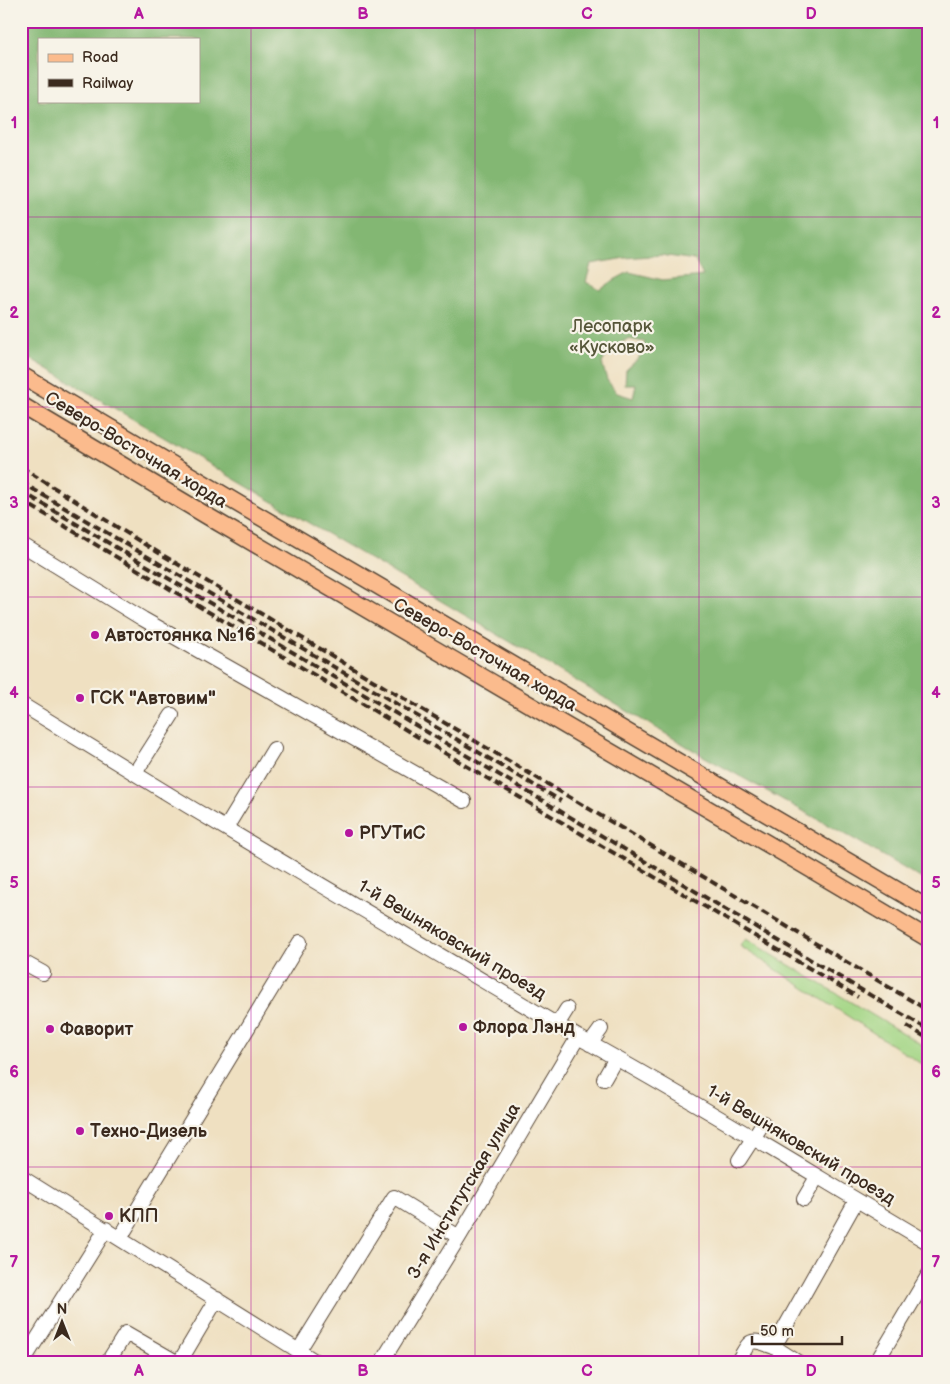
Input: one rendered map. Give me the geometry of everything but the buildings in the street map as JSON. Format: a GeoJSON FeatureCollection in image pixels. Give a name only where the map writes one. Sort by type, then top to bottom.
{"type":"FeatureCollection","features":[{"type":"Feature","properties":{"kind":"main road","name":"Северо-Восточная хорда"},"geometry":{"type":"LineString","coordinates":[[21,375],[929,909]]}},
{"type":"Feature","properties":{"kind":"main road","name":"Северо-Восточная хорда"},"geometry":{"type":"LineString","coordinates":[[21,405],[929,939]]}},
{"type":"Feature","properties":{"kind":"street"},"geometry":{"type":"LineString","coordinates":[[21,544],[143,619],[464,801]]}},
{"type":"Feature","properties":{"kind":"street","name":"1-й Вешняковский проезд"},"geometry":{"type":"LineString","coordinates":[[21,704],[135,773],[144,786],[188,806],[226,828],[929,1243]]}},
{"type":"Feature","properties":{"kind":"street"},"geometry":{"type":"LineString","coordinates":[[135,773],[172,714]]}},
{"type":"Feature","properties":{"kind":"street"},"geometry":{"type":"LineString","coordinates":[[226,828],[274,749]]}},
{"type":"Feature","properties":{"kind":"street"},"geometry":{"type":"LineString","coordinates":[[120,1238],[300,942]]}},
{"type":"Feature","properties":{"kind":"street"},"geometry":{"type":"LineString","coordinates":[[21,961],[43,974]]}},
{"type":"Feature","properties":{"kind":"street"},"geometry":{"type":"LineString","coordinates":[[557,1025],[567,1009]]}},
{"type":"Feature","properties":{"kind":"street","name":"3-я Институтская улица"},"geometry":{"type":"LineString","coordinates":[[381,1363],[584,1041],[601,1029]]}},
{"type":"Feature","properties":{"kind":"street"},"geometry":{"type":"LineString","coordinates":[[604,1079],[616,1058]]}},
{"type":"Feature","properties":{"kind":"street"},"geometry":{"type":"LineString","coordinates":[[739,1160],[763,1123]]}},
{"type":"Feature","properties":{"kind":"street"},"geometry":{"type":"LineString","coordinates":[[21,1177],[318,1363]]}},
{"type":"Feature","properties":{"kind":"street"},"geometry":{"type":"LineString","coordinates":[[804,1199],[817,1177]]}},
{"type":"Feature","properties":{"kind":"street"},"geometry":{"type":"LineString","coordinates":[[299,1350],[394,1197],[459,1237]]}},
{"type":"Feature","properties":{"kind":"street"},"geometry":{"type":"LineString","coordinates":[[774,1347],[856,1201]]}},
{"type":"Feature","properties":{"kind":"street"},"geometry":{"type":"LineString","coordinates":[[22,1363],[106,1229]]}},
{"type":"Feature","properties":{"kind":"street"},"geometry":{"type":"LineString","coordinates":[[876,1363],[929,1274]]}},
{"type":"Feature","properties":{"kind":"street"},"geometry":{"type":"LineString","coordinates":[[107,1363],[126,1333],[178,1363],[216,1299]]}},
{"type":"Feature","properties":{"kind":"street"},"geometry":{"type":"LineString","coordinates":[[737,1363],[748,1344],[752,1341],[758,1341],[774,1347],[799,1363]]}},
{"type":"Feature","properties":{"kind":"green space","name":"Лесопарк «Кусково»"},"geometry":{"type":"Polygon","coordinates":[[[21,21],[929,21],[929,459],[923,491],[929,496],[929,883],[854,839],[705,757],[21,353],[21,21]],[[661,255],[625,258],[591,264],[586,282],[600,290],[629,272],[663,280],[703,276],[695,260],[661,255]],[[628,339],[611,348],[602,363],[607,380],[617,393],[633,398],[636,385],[625,385],[626,370],[639,358],[645,342],[628,339]]]}},
{"type":"Feature","properties":{"kind":"green space"},"geometry":{"type":"Polygon","coordinates":[[[746,939],[929,1049],[929,1069],[740,946],[746,939]]]}},
{"type":"Feature","properties":{"kind":"railway"},"geometry":{"type":"LineString","coordinates":[[21,467],[149,547],[929,1011]]}},
{"type":"Feature","properties":{"kind":"railway"},"geometry":{"type":"LineString","coordinates":[[21,482],[561,801]]}},
{"type":"Feature","properties":{"kind":"railway"},"geometry":{"type":"LineString","coordinates":[[21,491],[929,1030]]}},
{"type":"Feature","properties":{"kind":"railway"},"geometry":{"type":"LineString","coordinates":[[21,500],[858,997]]}},
{"type":"Feature","properties":{"kind":"railway"},"geometry":{"type":"LineString","coordinates":[[907,1026],[929,1039]]}},
{"type":"Feature","properties":{"kind":"place","name":"Автостоянка №16"},"geometry":{"type":"Point","coordinates":[95,635]}},
{"type":"Feature","properties":{"kind":"place","name":"ГСК \"Автовим\""},"geometry":{"type":"Point","coordinates":[80,698]}},
{"type":"Feature","properties":{"kind":"place","name":"РГУТиС"},"geometry":{"type":"Point","coordinates":[349,833]}},
{"type":"Feature","properties":{"kind":"place","name":"Флора Лэнд"},"geometry":{"type":"Point","coordinates":[463,1027]}},
{"type":"Feature","properties":{"kind":"place","name":"Фаворит"},"geometry":{"type":"Point","coordinates":[50,1029]}},
{"type":"Feature","properties":{"kind":"place","name":"Техно-Дизель"},"geometry":{"type":"Point","coordinates":[80,1131]}},
{"type":"Feature","properties":{"kind":"place","name":"КПП"},"geometry":{"type":"Point","coordinates":[109,1216]}}]}
